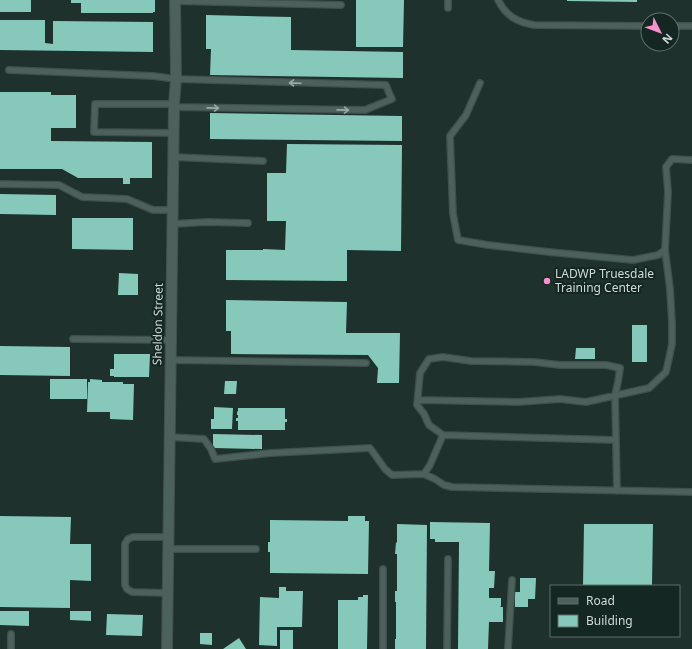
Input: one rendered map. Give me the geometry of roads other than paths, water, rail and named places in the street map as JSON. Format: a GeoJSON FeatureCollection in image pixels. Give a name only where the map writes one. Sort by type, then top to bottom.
{"type":"FeatureCollection","features":[{"type":"Feature","properties":{"kind":"main road","name":"Sheldon Street"},"geometry":{"type":"LineString","coordinates":[[166,649],[173,157],[176,79],[175,0]]}},
{"type":"Feature","properties":{"kind":"lane"},"geometry":{"type":"LineString","coordinates":[[175,0],[341,5]]}},
{"type":"Feature","properties":{"kind":"lane"},"geometry":{"type":"LineString","coordinates":[[448,0],[448,8]]}},
{"type":"Feature","properties":{"kind":"lane"},"geometry":{"type":"LineString","coordinates":[[498,0],[505,11],[511,16],[518,21],[528,24],[640,26]]}},
{"type":"Feature","properties":{"kind":"lane"},"geometry":{"type":"LineString","coordinates":[[680,26],[692,26]]}},
{"type":"Feature","properties":{"kind":"lane"},"geometry":{"type":"LineString","coordinates":[[9,70],[154,76],[176,79],[386,85],[392,99],[365,110],[95,104],[94,132],[174,133]]}},
{"type":"Feature","properties":{"kind":"lane"},"geometry":{"type":"LineString","coordinates":[[480,83],[466,115],[450,136],[453,214],[458,240],[549,252],[633,260],[658,255],[665,250]]}},
{"type":"Feature","properties":{"kind":"lane"},"geometry":{"type":"LineString","coordinates":[[173,157],[263,161]]}},
{"type":"Feature","properties":{"kind":"lane"},"geometry":{"type":"LineString","coordinates":[[418,400],[518,402],[560,399],[586,402],[649,388],[666,372],[672,344],[670,289],[665,250],[668,192],[666,167],[672,159],[692,160]]}},
{"type":"Feature","properties":{"kind":"lane"},"geometry":{"type":"LineString","coordinates":[[0,184],[59,185],[82,197],[127,199],[153,210],[173,210]]}},
{"type":"Feature","properties":{"kind":"lane"},"geometry":{"type":"LineString","coordinates":[[172,224],[207,222],[248,223]]}},
{"type":"Feature","properties":{"kind":"lane"},"geometry":{"type":"LineString","coordinates":[[73,339],[171,340]]}},
{"type":"Feature","properties":{"kind":"lane"},"geometry":{"type":"LineString","coordinates":[[616,440],[443,435],[429,425],[418,404],[420,373],[429,359],[443,357],[471,361],[534,362],[560,365],[606,365],[620,368],[615,395],[616,440],[617,491]]}},
{"type":"Feature","properties":{"kind":"lane"},"geometry":{"type":"LineString","coordinates":[[170,360],[366,363]]}},
{"type":"Feature","properties":{"kind":"lane"},"geometry":{"type":"LineString","coordinates":[[424,474],[430,465],[443,435]]}},
{"type":"Feature","properties":{"kind":"lane"},"geometry":{"type":"LineString","coordinates":[[169,437],[204,439],[211,448],[215,459],[271,453],[370,448],[385,469],[392,475],[424,474],[444,485],[452,487],[692,492]]}},
{"type":"Feature","properties":{"kind":"lane"},"geometry":{"type":"LineString","coordinates":[[167,593],[132,592],[127,589],[125,585],[125,544],[128,539],[133,537],[168,537]]}},
{"type":"Feature","properties":{"kind":"lane"},"geometry":{"type":"LineString","coordinates":[[168,549],[256,549]]}},
{"type":"Feature","properties":{"kind":"lane"},"geometry":{"type":"LineString","coordinates":[[447,649],[448,559]]}},
{"type":"Feature","properties":{"kind":"lane"},"geometry":{"type":"LineString","coordinates":[[383,569],[383,649]]}},
{"type":"Feature","properties":{"kind":"lane"},"geometry":{"type":"LineString","coordinates":[[508,649],[512,580]]}},
{"type":"Feature","properties":{"kind":"lane"},"geometry":{"type":"LineString","coordinates":[[11,634],[11,649]]}},
{"type":"Feature","properties":{"kind":"place","name":"LADWP Truesdale Training Center"},"geometry":{"type":"Point","coordinates":[547,281]}}]}
